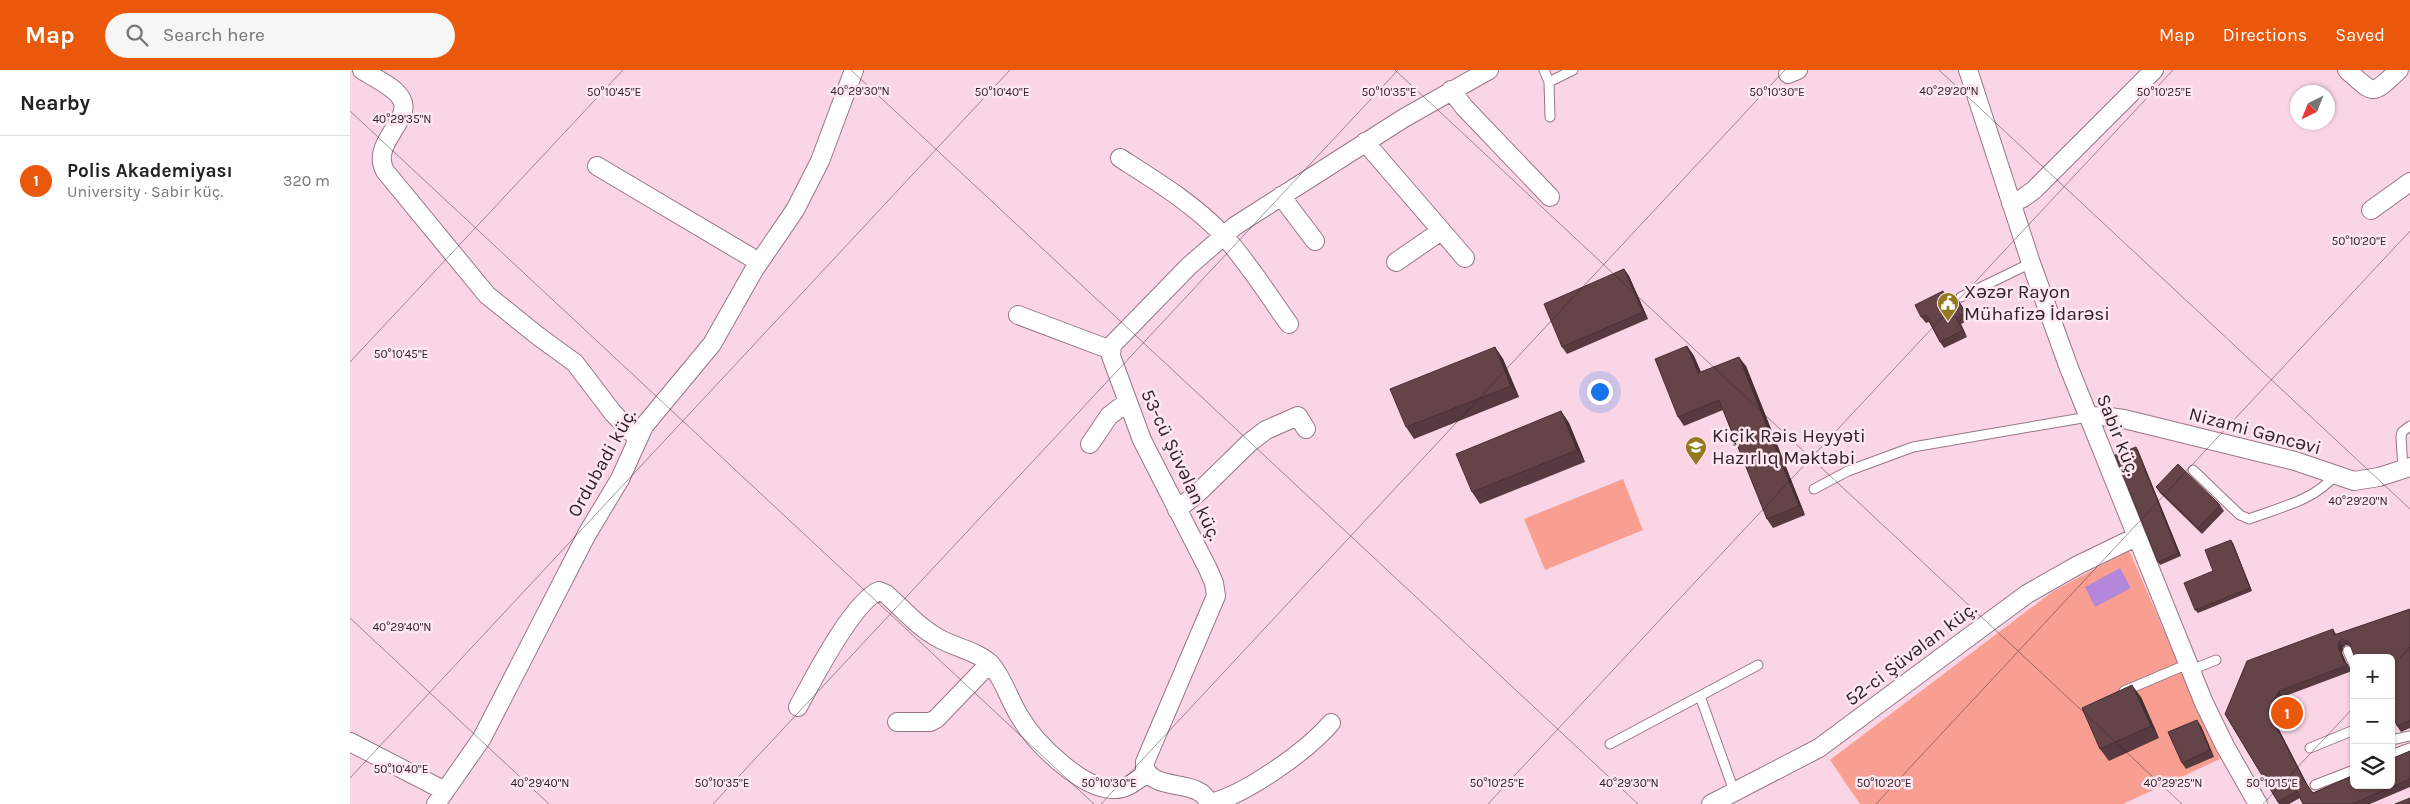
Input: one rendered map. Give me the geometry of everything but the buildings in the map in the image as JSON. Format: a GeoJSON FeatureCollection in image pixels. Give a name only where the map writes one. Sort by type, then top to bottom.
{"type":"FeatureCollection","features":[{"type":"Feature","properties":{"kind":"street"},"geometry":{"type":"LineString","coordinates":[[362,70],[396,92],[403,101],[403,111],[381,154],[380,164],[385,172],[487,295],[538,336],[575,362],[613,413],[637,438]]}},
{"type":"Feature","properties":{"kind":"street","name":"Ordubadi küç."},"geometry":{"type":"LineString","coordinates":[[441,798],[482,738],[586,534],[620,479],[637,438],[652,415],[712,344],[760,262],[807,189],[837,118],[854,70]]}},
{"type":"Feature","properties":{"kind":"street"},"geometry":{"type":"LineString","coordinates":[[1018,315],[1111,350],[1118,337],[1223,235],[1364,142],[1451,90],[1489,70]]}},
{"type":"Feature","properties":{"kind":"street","name":"Sabir küç."},"geometry":{"type":"LineString","coordinates":[[1968,70],[2031,263],[2088,418],[2213,722],[2258,804]]}},
{"type":"Feature","properties":{"kind":"street"},"geometry":{"type":"LineString","coordinates":[[2011,203],[2024,198],[2034,190],[2154,70]]}},
{"type":"Feature","properties":{"kind":"street"},"geometry":{"type":"LineString","coordinates":[[2346,70],[2373,91],[2379,89],[2399,70]]}},
{"type":"Feature","properties":{"kind":"street"},"geometry":{"type":"LineString","coordinates":[[1451,90],[1464,107],[1550,197]]}},
{"type":"Feature","properties":{"kind":"street"},"geometry":{"type":"LineString","coordinates":[[1364,142],[1465,258]]}},
{"type":"Feature","properties":{"kind":"street"},"geometry":{"type":"LineString","coordinates":[[1120,158],[1187,203],[1223,235],[1248,265],[1289,324]]}},
{"type":"Feature","properties":{"kind":"street"},"geometry":{"type":"LineString","coordinates":[[596,166],[760,262]]}},
{"type":"Feature","properties":{"kind":"street"},"geometry":{"type":"LineString","coordinates":[[2370,210],[2410,182]]}},
{"type":"Feature","properties":{"kind":"street"},"geometry":{"type":"LineString","coordinates":[[1281,196],[1315,241]]}},
{"type":"Feature","properties":{"kind":"street"},"geometry":{"type":"LineString","coordinates":[[1396,262],[1441,231]]}},
{"type":"Feature","properties":{"kind":"street","name":"53-cü Şüvəlan küç."},"geometry":{"type":"LineString","coordinates":[[1111,350],[1111,356],[1126,403],[1142,440],[1211,576],[1216,596],[1213,607],[1145,762],[1147,773]]}},
{"type":"Feature","properties":{"kind":"street"},"geometry":{"type":"LineString","coordinates":[[1090,444],[1109,416],[1126,403]]}},
{"type":"Feature","properties":{"kind":"street"},"geometry":{"type":"LineString","coordinates":[[1177,510],[1266,430],[1298,416],[1306,429]]}},
{"type":"Feature","properties":{"kind":"street","name":"Nizami Gəncəvi"},"geometry":{"type":"LineString","coordinates":[[2088,418],[2110,417],[2134,422],[2295,461],[2334,476],[2354,481],[2363,481],[2406,468]]}},
{"type":"Feature","properties":{"kind":"street","name":"52-ci Şüvəlan küç."},"geometry":{"type":"LineString","coordinates":[[1710,804],[1802,757],[1833,738],[2027,594],[2078,564],[2136,537]]}},
{"type":"Feature","properties":{"kind":"street"},"geometry":{"type":"LineString","coordinates":[[798,707],[822,662],[864,601],[878,592],[886,594],[922,628],[941,640],[983,656],[990,663],[1030,733],[1060,761],[1093,784],[1112,789],[1123,788],[1147,773],[1152,778],[1199,792],[1207,797],[1210,804],[1233,796],[1303,750],[1318,738],[1331,723]]}},
{"type":"Feature","properties":{"kind":"street"},"geometry":{"type":"LineString","coordinates":[[897,722],[930,722],[936,719],[990,663]]}},
{"type":"Feature","properties":{"kind":"street"},"geometry":{"type":"LineString","coordinates":[[350,742],[441,798]]}},
{"type":"Feature","properties":{"kind":"lane"},"geometry":{"type":"LineString","coordinates":[[1544,70],[1550,82],[1550,117]]}},
{"type":"Feature","properties":{"kind":"lane"},"geometry":{"type":"LineString","coordinates":[[1550,82],[1573,70]]}},
{"type":"Feature","properties":{"kind":"lane"},"geometry":{"type":"LineString","coordinates":[[1961,297],[2031,263]]}},
{"type":"Feature","properties":{"kind":"lane"},"geometry":{"type":"LineString","coordinates":[[1814,489],[1855,468],[1913,447],[2088,418]]}},
{"type":"Feature","properties":{"kind":"lane"},"geometry":{"type":"LineString","coordinates":[[2406,468],[2401,437],[2402,432],[2410,426]]}},
{"type":"Feature","properties":{"kind":"lane"},"geometry":{"type":"LineString","coordinates":[[2193,470],[2240,515],[2249,519],[2323,489],[2334,476]]}},
{"type":"Feature","properties":{"kind":"lane"},"geometry":{"type":"LineString","coordinates":[[2348,651],[2350,656]]}},
{"type":"Feature","properties":{"kind":"lane"},"geometry":{"type":"LineString","coordinates":[[2120,693],[2189,667],[2216,660]]}},
{"type":"Feature","properties":{"kind":"lane"},"geometry":{"type":"LineString","coordinates":[[1610,744],[1758,665]]}},
{"type":"Feature","properties":{"kind":"lane"},"geometry":{"type":"LineString","coordinates":[[1700,696],[1734,792]]}},
{"type":"Feature","properties":{"kind":"lane"},"geometry":{"type":"LineString","coordinates":[[2310,748],[2350,732]]}},
{"type":"Feature","properties":{"kind":"lane"},"geometry":{"type":"LineString","coordinates":[[2395,739],[2410,736]]}},
{"type":"Feature","properties":{"kind":"lane"},"geometry":{"type":"LineString","coordinates":[[2395,754],[2410,748]]}},
{"type":"Feature","properties":{"kind":"lane"},"geometry":{"type":"LineString","coordinates":[[2315,785],[2350,772]]}},
{"type":"Feature","properties":{"kind":"shaded area"},"geometry":{"type":"Polygon","coordinates":[[[1623,479],[1643,530],[1545,570],[1524,519],[1623,479]]]}},
{"type":"Feature","properties":{"kind":"shaded area"},"geometry":{"type":"Polygon","coordinates":[[[2129,550],[2220,759],[2123,804],[1860,804],[1830,760],[2052,592],[2129,550]]]}},
{"type":"Feature","properties":{"kind":"shaded area"},"geometry":{"type":"Polygon","coordinates":[[[2120,568],[2131,588],[2095,607],[2085,587],[2120,568]]]}},
{"type":"Feature","properties":{"kind":"place","name":"Xəzər Rayon Mühafizə İdarəsi"},"geometry":{"type":"Point","coordinates":[1948,322]}},
{"type":"Feature","properties":{"kind":"place","name":"Kiçik Rəis Heyyəti Hazırlıq Məktəbi"},"geometry":{"type":"Point","coordinates":[1696,466]}},
{"type":"Feature","properties":{"kind":"place","name":"Polis Akademiyası"},"geometry":{"type":"Point","coordinates":[2287,713]}}]}
